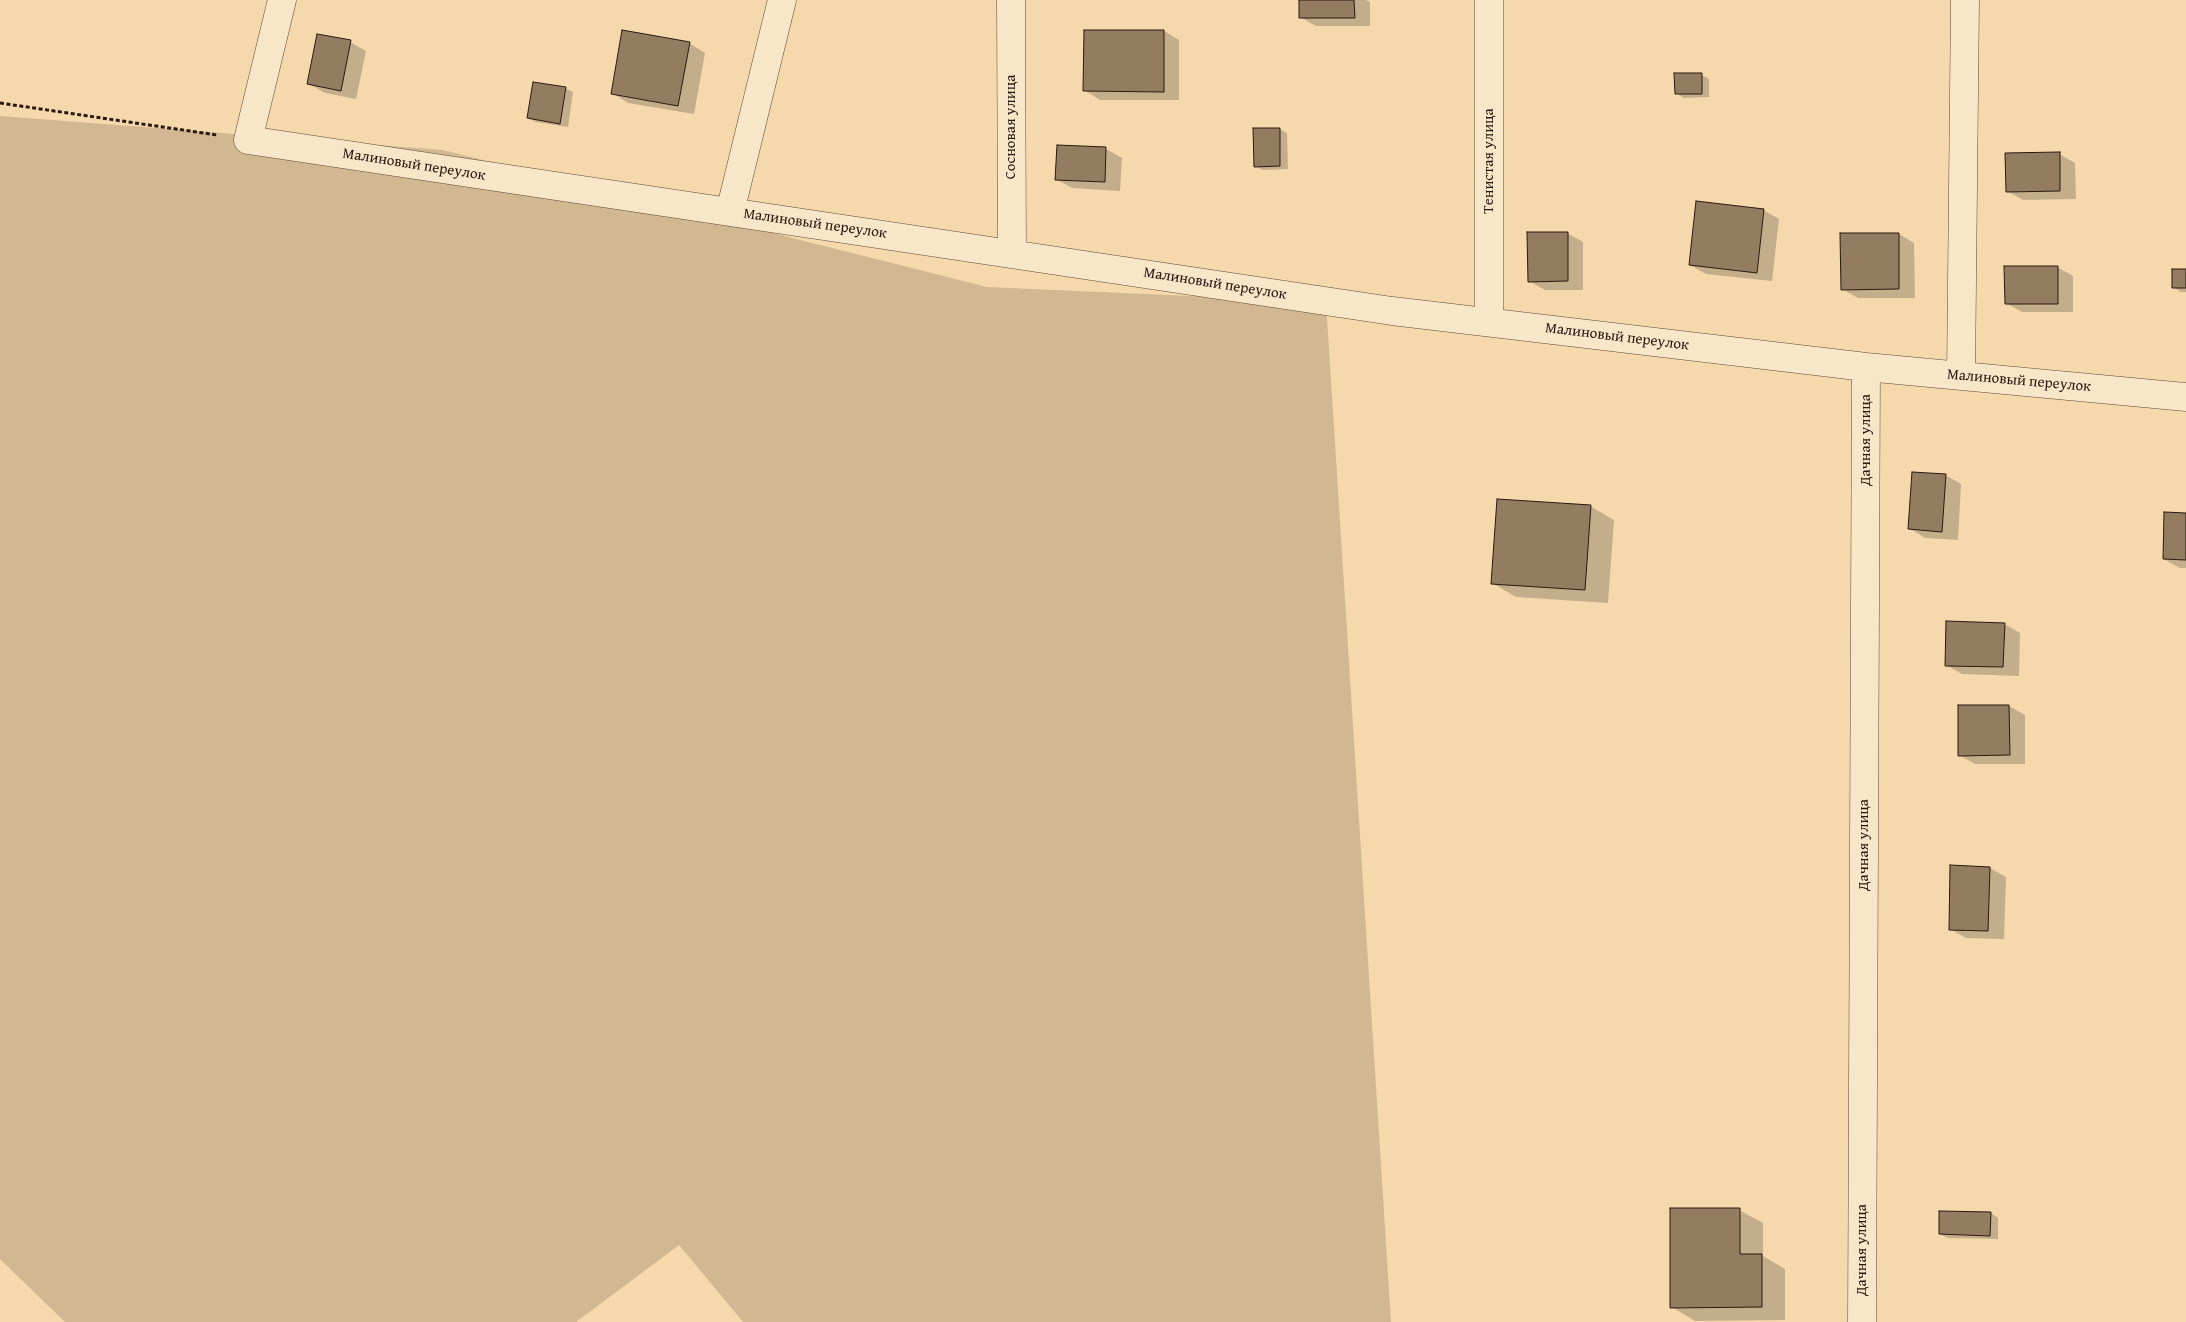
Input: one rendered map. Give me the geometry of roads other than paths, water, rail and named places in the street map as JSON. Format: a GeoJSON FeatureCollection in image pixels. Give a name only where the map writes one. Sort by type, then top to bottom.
{"type":"FeatureCollection","features":[{"type":"Feature","properties":{"kind":"street","name":"Малиновый переулок"},"geometry":{"type":"LineString","coordinates":[[282,0],[248,140],[1392,311],[1866,367],[2186,397]]}},
{"type":"Feature","properties":{"kind":"street"},"geometry":{"type":"LineString","coordinates":[[730,212],[782,0]]}},
{"type":"Feature","properties":{"kind":"street","name":"Сосновая улица"},"geometry":{"type":"LineString","coordinates":[[1011,0],[1012,254]]}},
{"type":"Feature","properties":{"kind":"street","name":"Тенистая улица"},"geometry":{"type":"LineString","coordinates":[[1489,0],[1489,322]]}},
{"type":"Feature","properties":{"kind":"street"},"geometry":{"type":"LineString","coordinates":[[1961,376],[1965,0]]}},
{"type":"Feature","properties":{"kind":"street","name":"Дачная улица"},"geometry":{"type":"LineString","coordinates":[[1862,1322],[1866,367]]}}]}
